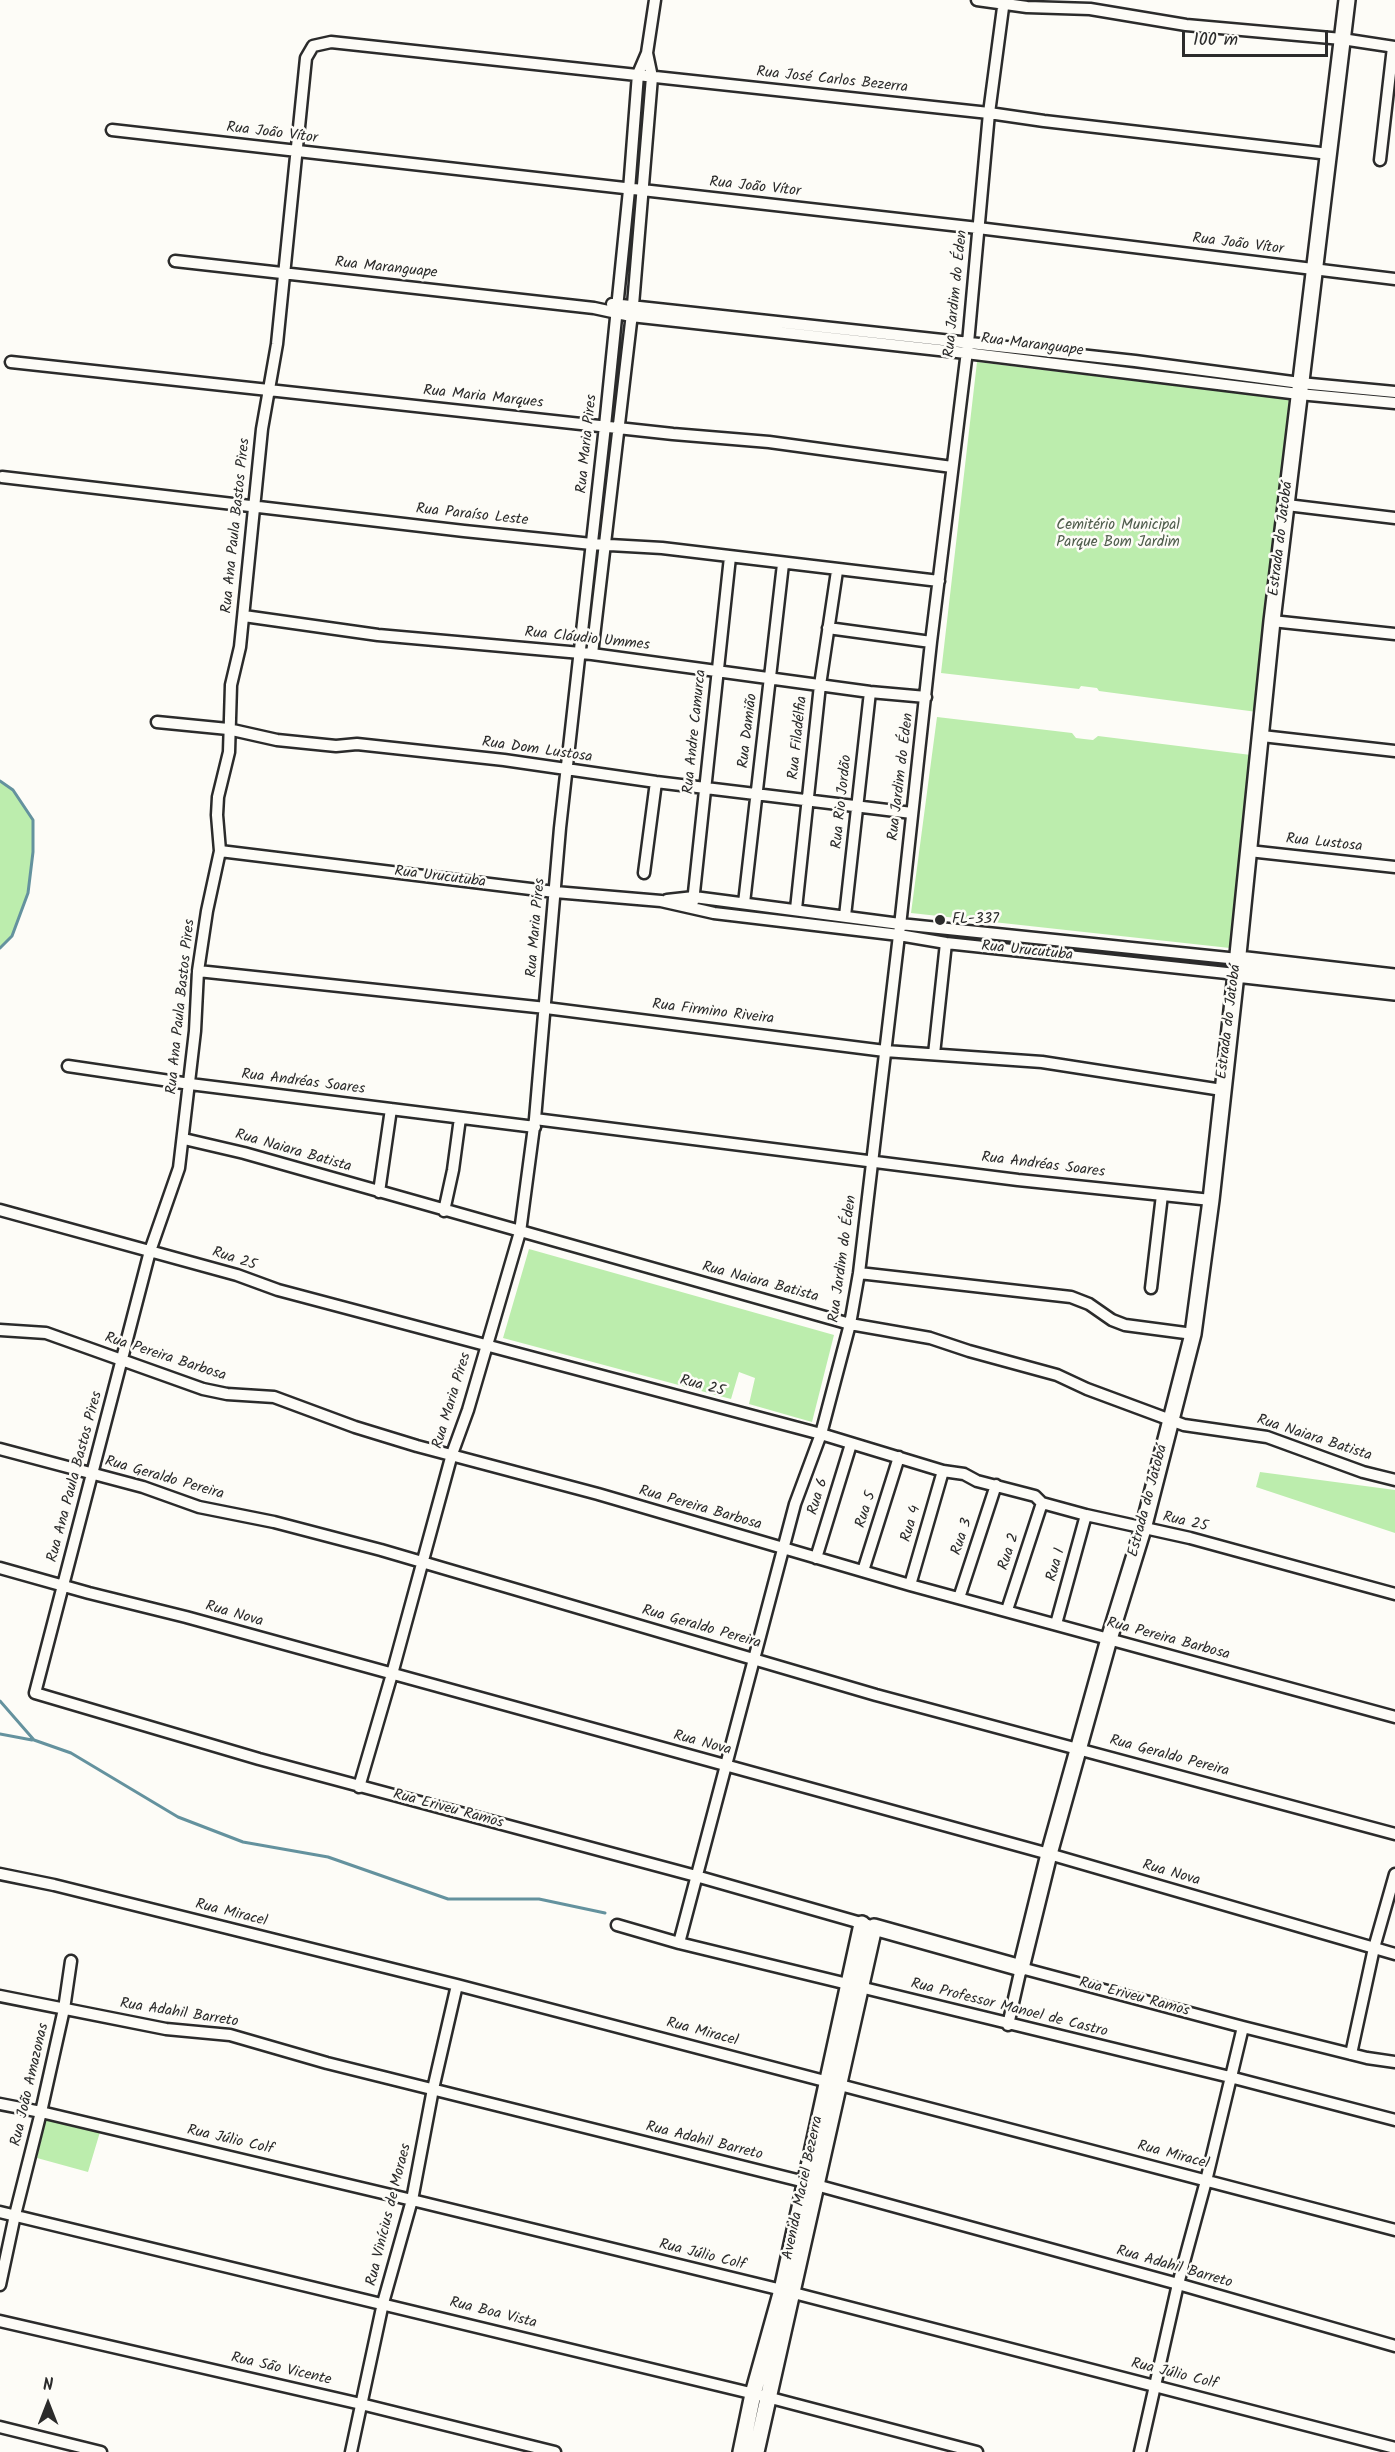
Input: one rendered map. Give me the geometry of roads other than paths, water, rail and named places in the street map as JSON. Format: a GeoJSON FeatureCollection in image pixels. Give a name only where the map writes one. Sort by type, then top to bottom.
{"type":"FeatureCollection","features":[{"type":"Feature","properties":{"kind":"street","name":"Rua Maria Pires"},"geometry":{"type":"LineString","coordinates":[[360,1786],[393,1674],[452,1454],[468,1410],[520,1233],[535,1123],[566,769],[605,426],[629,190],[638,74],[647,53],[655,0]]}},
{"type":"Feature","properties":{"kind":"street"},"geometry":{"type":"LineString","coordinates":[[977,0],[1027,7],[1090,9],[1186,25],[1342,39],[1394,47],[1380,160]]}},
{"type":"Feature","properties":{"kind":"street","name":"Estrada do Jatobá"},"geometry":{"type":"LineString","coordinates":[[1008,2025],[1049,1854],[1109,1639],[1143,1529],[1193,1334],[1211,1200],[1238,959],[1272,621],[1347,0]]}},
{"type":"Feature","properties":{"kind":"street","name":"Rua Jardim do Éden"},"geometry":{"type":"LineString","coordinates":[[679,1943],[795,1504],[821,1434],[850,1324],[859,1273],[967,348],[989,113],[1004,2]]}},
{"type":"Feature","properties":{"kind":"street","name":"Rua José Carlos Bezerra"},"geometry":{"type":"LineString","coordinates":[[332,42],[989,113],[1329,154]]}},
{"type":"Feature","properties":{"kind":"street","name":"Rua Ana Paula Bastos Pires"},"geometry":{"type":"LineString","coordinates":[[35,1693],[150,1251],[179,1168],[190,1084],[198,971],[207,911],[220,851],[218,797],[229,752],[231,685],[240,647],[253,506],[268,390],[277,344],[306,58],[313,46],[332,42]]}},
{"type":"Feature","properties":{"kind":"street","name":"Rua Maria Pires"},"geometry":{"type":"LineString","coordinates":[[592,654],[633,305],[652,76],[647,53]]}},
{"type":"Feature","properties":{"kind":"street","name":"Rua João Vítor"},"geometry":{"type":"LineString","coordinates":[[112,130],[978,228],[1395,279]]}},
{"type":"Feature","properties":{"kind":"street","name":"Rua Maranguape"},"geometry":{"type":"LineString","coordinates":[[175,261],[594,308],[633,305],[967,348]]}},
{"type":"Feature","properties":{"kind":"street","name":"Rua Maranguape"},"geometry":{"type":"LineString","coordinates":[[617,308],[631,316],[967,348],[1135,361],[1395,403]]}},
{"type":"Feature","properties":{"kind":"street","name":"Rua Maria Marques"},"geometry":{"type":"LineString","coordinates":[[11,362],[769,442],[952,466]]}},
{"type":"Feature","properties":{"kind":"street","name":"Rua Maranguape"},"geometry":{"type":"LineString","coordinates":[[1299,388],[1395,392]]}},
{"type":"Feature","properties":{"kind":"street","name":"Rua Paraíso Leste"},"geometry":{"type":"LineString","coordinates":[[2,477],[939,581]]}},
{"type":"Feature","properties":{"kind":"street"},"geometry":{"type":"LineString","coordinates":[[1287,505],[1395,518]]}},
{"type":"Feature","properties":{"kind":"street","name":"Rua Andre Camurca"},"geometry":{"type":"LineString","coordinates":[[691,909],[730,557]]}},
{"type":"Feature","properties":{"kind":"street","name":"Rua Damião"},"geometry":{"type":"LineString","coordinates":[[744,903],[783,564]]}},
{"type":"Feature","properties":{"kind":"street","name":"Rua Filadélfia"},"geometry":{"type":"LineString","coordinates":[[796,909],[820,685],[837,571]]}},
{"type":"Feature","properties":{"kind":"street","name":"Rua Cláudio Ummes"},"geometry":{"type":"LineString","coordinates":[[244,616],[378,634],[592,654],[870,692],[926,697]]}},
{"type":"Feature","properties":{"kind":"street"},"geometry":{"type":"LineString","coordinates":[[1272,621],[1395,634]]}},
{"type":"Feature","properties":{"kind":"street"},"geometry":{"type":"LineString","coordinates":[[828,628],[931,642]]}},
{"type":"Feature","properties":{"kind":"street","name":"Rua Rio Jordão"},"geometry":{"type":"LineString","coordinates":[[845,916],[870,692]]}},
{"type":"Feature","properties":{"kind":"street","name":"Rua Dom Lustosa"},"geometry":{"type":"LineString","coordinates":[[157,722],[228,729],[277,740],[336,746],[357,744],[912,813]]}},
{"type":"Feature","properties":{"kind":"street"},"geometry":{"type":"LineString","coordinates":[[1262,736],[1395,751]]}},
{"type":"Feature","properties":{"kind":"street"},"geometry":{"type":"LineString","coordinates":[[644,873],[656,782]]}},
{"type":"Feature","properties":{"kind":"street","name":"Rua Urucutuba"},"geometry":{"type":"LineString","coordinates":[[220,851],[555,891],[661,901],[691,909],[900,930],[1238,959],[1395,977]]}},
{"type":"Feature","properties":{"kind":"street","name":"Rua Lustosa"},"geometry":{"type":"LineString","coordinates":[[1249,851],[1395,867]]}},
{"type":"Feature","properties":{"kind":"street","name":"Rua Urucutuba"},"geometry":{"type":"LineString","coordinates":[[661,901],[694,897],[796,909],[845,916],[946,943],[1395,992]]}},
{"type":"Feature","properties":{"kind":"street"},"geometry":{"type":"LineString","coordinates":[[934,1054],[946,943]]}},
{"type":"Feature","properties":{"kind":"street","name":"Rua Firmino Riveira"},"geometry":{"type":"LineString","coordinates":[[198,971],[546,1008],[885,1051],[1042,1062],[1222,1090]]}},
{"type":"Feature","properties":{"kind":"street","name":"Rua Andréas Soares"},"geometry":{"type":"LineString","coordinates":[[68,1066],[190,1084],[460,1118],[535,1123],[873,1160],[1018,1180],[1211,1200]]}},
{"type":"Feature","properties":{"kind":"street"},"geometry":{"type":"LineString","coordinates":[[379,1192],[391,1109]]}},
{"type":"Feature","properties":{"kind":"street"},"geometry":{"type":"LineString","coordinates":[[444,1211],[453,1170],[460,1118]]}},
{"type":"Feature","properties":{"kind":"street","name":"Rua Naiara Batista"},"geometry":{"type":"LineString","coordinates":[[184,1139],[244,1153],[520,1233],[850,1324],[930,1338],[978,1354],[1039,1369],[1184,1425],[1267,1437],[1363,1472],[1395,1480]]}},
{"type":"Feature","properties":{"kind":"street"},"geometry":{"type":"LineString","coordinates":[[1151,1288],[1162,1195]]}},
{"type":"Feature","properties":{"kind":"street","name":"Rua 25"},"geometry":{"type":"LineString","coordinates":[[0,1210],[237,1275],[278,1290],[821,1434],[943,1471],[963,1474],[976,1481],[1035,1496],[1042,1503],[1143,1529],[1190,1538],[1395,1594]]}},
{"type":"Feature","properties":{"kind":"street"},"geometry":{"type":"LineString","coordinates":[[859,1273],[1071,1297],[1089,1304],[1112,1320],[1125,1325],[1193,1334]]}},
{"type":"Feature","properties":{"kind":"street","name":"Rua Pereira Barbosa"},"geometry":{"type":"LineString","coordinates":[[0,1330],[46,1333],[203,1389],[227,1394],[274,1397],[355,1427],[417,1446],[910,1585],[1395,1717]]}},
{"type":"Feature","properties":{"kind":"street","name":"Rua 6"},"geometry":{"type":"LineString","coordinates":[[816,1558],[851,1444]]}},
{"type":"Feature","properties":{"kind":"street","name":"Rua Geraldo Pereira"},"geometry":{"type":"LineString","coordinates":[[0,1449],[143,1487],[183,1503],[274,1522],[422,1563],[876,1695],[1395,1834]]}},
{"type":"Feature","properties":{"kind":"street","name":"Rua 5"},"geometry":{"type":"LineString","coordinates":[[863,1571],[899,1457]]}},
{"type":"Feature","properties":{"kind":"street","name":"Rua 4"},"geometry":{"type":"LineString","coordinates":[[910,1585],[943,1471]]}},
{"type":"Feature","properties":{"kind":"street","name":"Rua 3"},"geometry":{"type":"LineString","coordinates":[[959,1598],[996,1485]]}},
{"type":"Feature","properties":{"kind":"street","name":"Rua 2"},"geometry":{"type":"LineString","coordinates":[[1007,1610],[1042,1503]]}},
{"type":"Feature","properties":{"kind":"street","name":"Rua 1"},"geometry":{"type":"LineString","coordinates":[[1056,1624],[1086,1515]]}},
{"type":"Feature","properties":{"kind":"street","name":"Rua Nova"},"geometry":{"type":"LineString","coordinates":[[0,1568],[1049,1854],[1395,1954]]}},
{"type":"Feature","properties":{"kind":"street","name":"Rua Eriveu Ramos"},"geometry":{"type":"LineString","coordinates":[[35,1693],[258,1759],[696,1876],[1021,1968],[1243,2027],[1351,2054],[1395,2062]]}},
{"type":"Feature","properties":{"kind":"street","name":"Rua Miracel"},"geometry":{"type":"LineString","coordinates":[[0,1874],[54,1885],[457,1985],[1395,2230]]}},
{"type":"Feature","properties":{"kind":"street"},"geometry":{"type":"LineString","coordinates":[[1351,2054],[1374,1948],[1395,1874]]}},
{"type":"Feature","properties":{"kind":"street","name":"Rua Professor Manoel de Castro"},"geometry":{"type":"LineString","coordinates":[[617,1925],[854,1987],[1230,2077],[1395,2120]]}},
{"type":"Feature","properties":{"kind":"street","name":"Avenida Maciel Bezerra"},"geometry":{"type":"LineString","coordinates":[[741,2452],[760,2395],[787,2292],[868,1925]]}},
{"type":"Feature","properties":{"kind":"street","name":"Rua João Amazonas"},"geometry":{"type":"LineString","coordinates":[[0,2285],[64,2009],[71,1961]]}},
{"type":"Feature","properties":{"kind":"street","name":"Rua Vinícius de Moraes"},"geometry":{"type":"LineString","coordinates":[[351,2452],[383,2303],[412,2200],[433,2089],[457,1985]]}},
{"type":"Feature","properties":{"kind":"street","name":"Rua Adahil Barreto"},"geometry":{"type":"LineString","coordinates":[[0,1996],[166,2029],[230,2035],[327,2063],[810,2184],[1178,2284],[1395,2346]]}},
{"type":"Feature","properties":{"kind":"street"},"geometry":{"type":"LineString","coordinates":[[1140,2452],[1178,2284],[1206,2181],[1243,2027]]}},
{"type":"Feature","properties":{"kind":"street","name":"Rua Júlio Colf"},"geometry":{"type":"LineString","coordinates":[[0,2104],[412,2200],[787,2292],[1395,2448]]}},
{"type":"Feature","properties":{"kind":"street","name":"Rua Boa Vista"},"geometry":{"type":"LineString","coordinates":[[0,2212],[760,2395],[977,2452]]}},
{"type":"Feature","properties":{"kind":"street","name":"Rua São Vicente"},"geometry":{"type":"LineString","coordinates":[[0,2321],[361,2404],[555,2452]]}},
{"type":"Feature","properties":{"kind":"street","name":"Avenida Maciel Bezerra"},"geometry":{"type":"LineString","coordinates":[[756,2452],[760,2395]]}},
{"type":"Feature","properties":{"kind":"street"},"geometry":{"type":"LineString","coordinates":[[0,2427],[101,2452]]}},
{"type":"Feature","properties":{"kind":"waterway"},"geometry":{"type":"LineString","coordinates":[[0,781],[13,790],[33,820],[33,852],[28,893],[12,936],[0,948]]}},
{"type":"Feature","properties":{"kind":"waterway"},"geometry":{"type":"LineString","coordinates":[[0,1701],[34,1740],[71,1753],[178,1817],[243,1842],[328,1857],[448,1899],[539,1899],[605,1913]]}},
{"type":"Feature","properties":{"kind":"waterway"},"geometry":{"type":"LineString","coordinates":[[0,1734],[32,1740]]}},
{"type":"Feature","properties":{"kind":"place","name":"FL-337"},"geometry":{"type":"Point","coordinates":[940,920]}},
{"type":"Feature","properties":{"kind":"park label","name":"Cemitério Municipal Parque Bom Jardim"},"geometry":{"type":"Point","coordinates":[1118,534]}}]}
